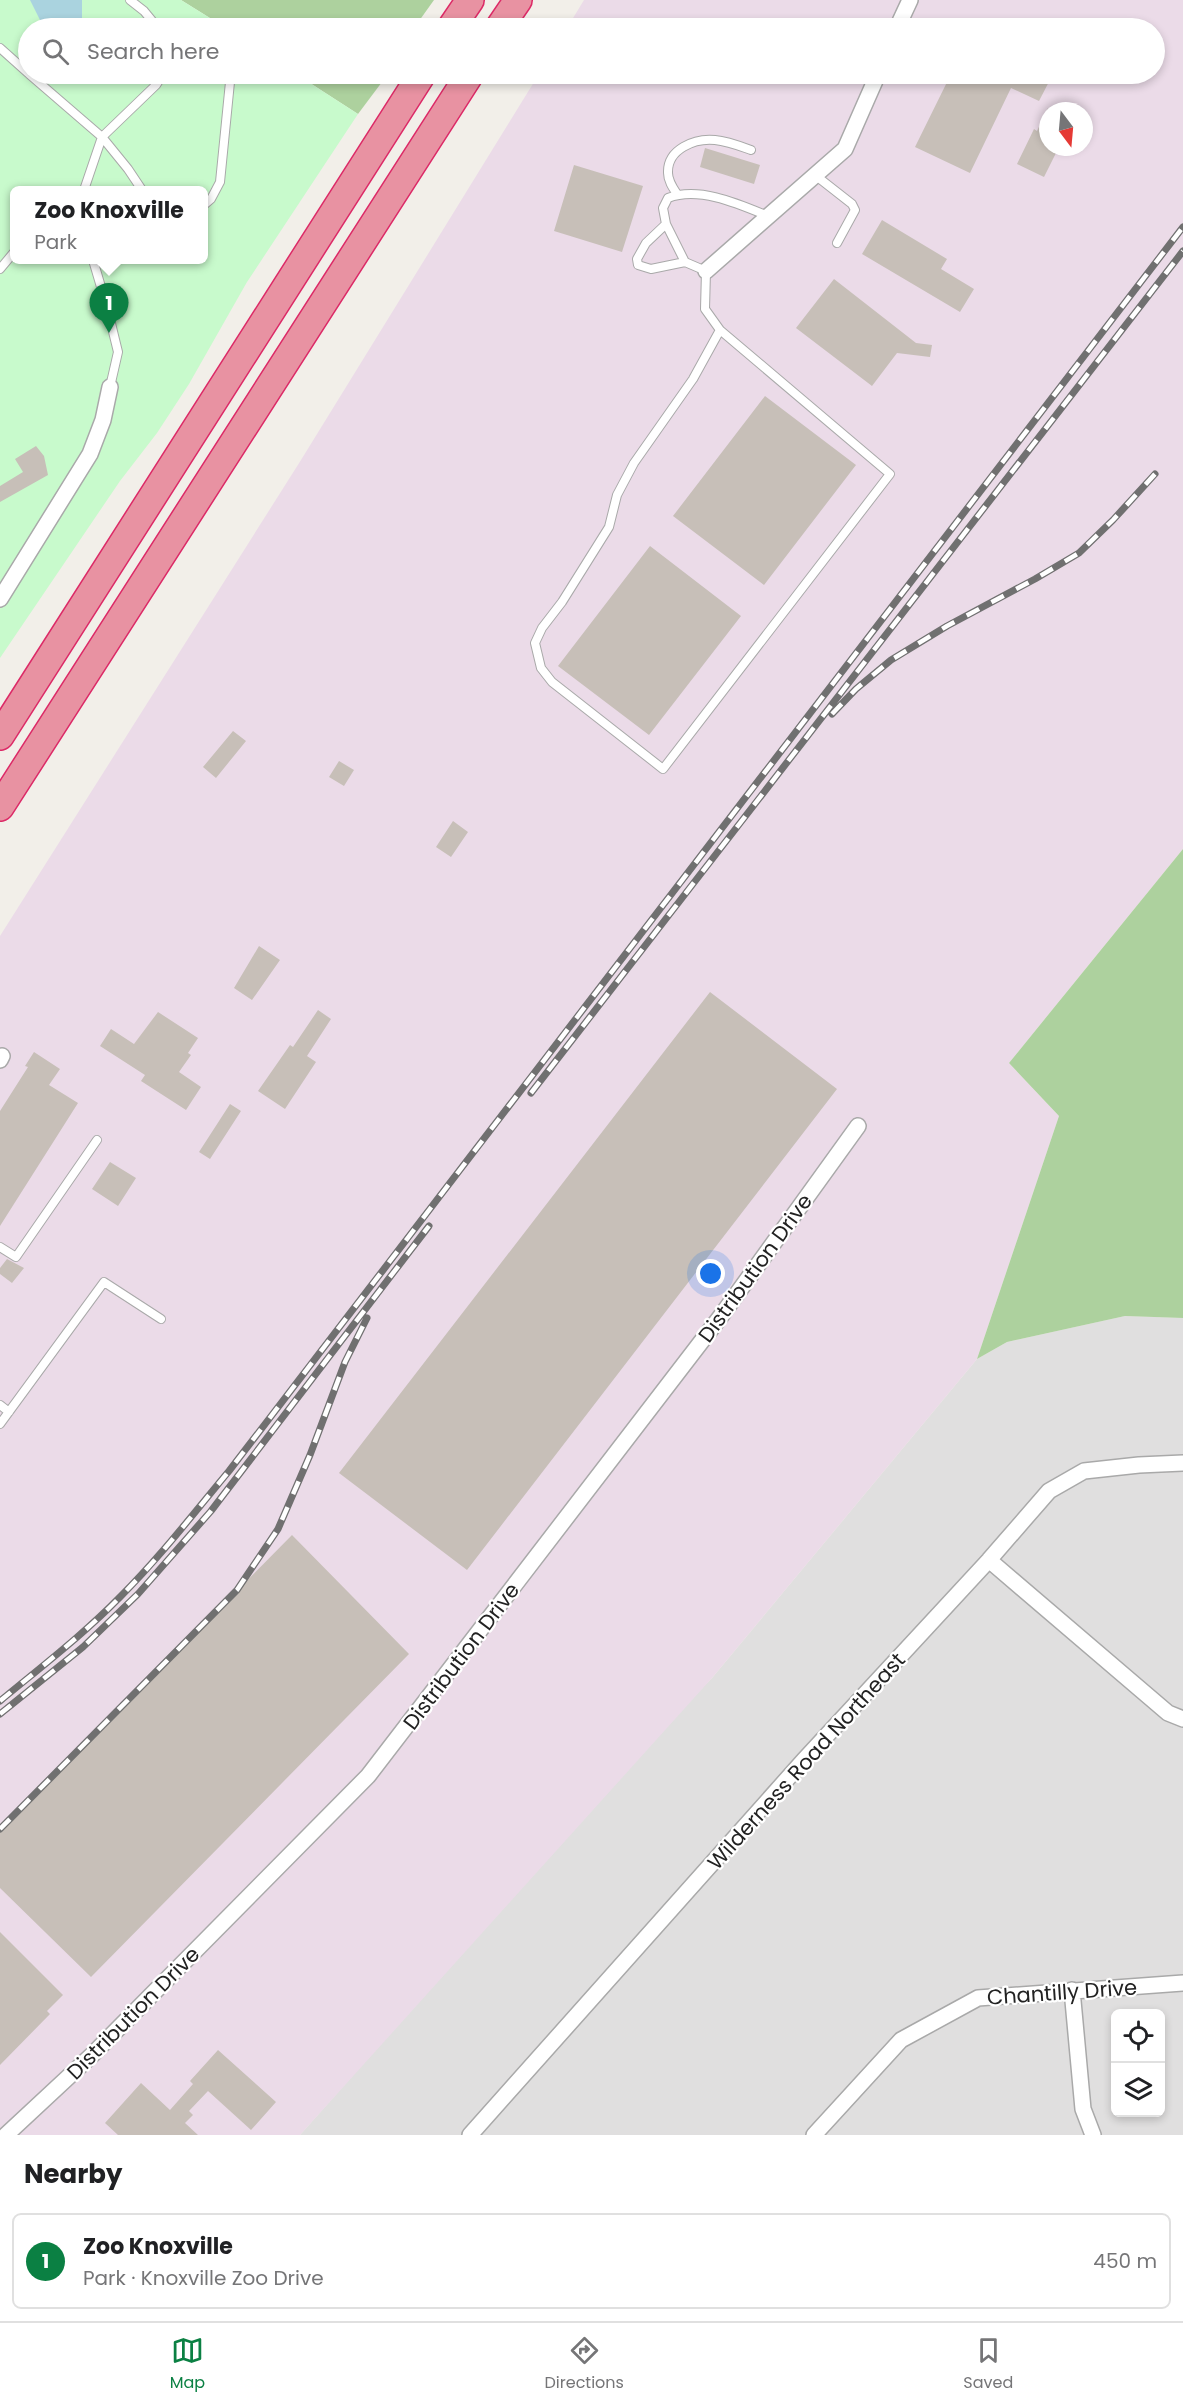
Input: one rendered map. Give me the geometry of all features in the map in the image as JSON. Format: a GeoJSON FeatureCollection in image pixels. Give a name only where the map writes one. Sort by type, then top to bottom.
{"type":"FeatureCollection","features":[{"type":"Feature","properties":{"kind":"highway"},"geometry":{"type":"LineString","coordinates":[[458,18],[470,0]]}},
{"type":"Feature","properties":{"kind":"highway"},"geometry":{"type":"LineString","coordinates":[[506,18],[518,0]]}},
{"type":"Feature","properties":{"kind":"highway"},"geometry":{"type":"LineString","coordinates":[[0,736],[416,84]]}},
{"type":"Feature","properties":{"kind":"highway"},"geometry":{"type":"LineString","coordinates":[[0,807],[464,84]]}},
{"type":"Feature","properties":{"kind":"street"},"geometry":{"type":"LineString","coordinates":[[902,18],[910,0]]}},
{"type":"Feature","properties":{"kind":"street"},"geometry":{"type":"LineString","coordinates":[[705,271],[845,149],[874,84]]}},
{"type":"Feature","properties":{"kind":"street"},"geometry":{"type":"LineString","coordinates":[[0,599],[90,454],[103,420],[110,387]]}},
{"type":"Feature","properties":{"kind":"street","name":"Distribution Drive"},"geometry":{"type":"LineString","coordinates":[[6,2135],[92,2055],[369,1776],[722,1316],[858,1126]]}},
{"type":"Feature","properties":{"kind":"street","name":"Wilderness Road Northeast"},"geometry":{"type":"LineString","coordinates":[[470,2135],[804,1760],[989,1560],[1049,1491],[1084,1471],[1183,1463]]}},
{"type":"Feature","properties":{"kind":"street"},"geometry":{"type":"LineString","coordinates":[[989,1560],[1168,1713],[1183,1719]]}},
{"type":"Feature","properties":{"kind":"street","name":"Chantilly Drive"},"geometry":{"type":"LineString","coordinates":[[814,2135],[901,2040],[978,1998],[1183,1983]]}},
{"type":"Feature","properties":{"kind":"street"},"geometry":{"type":"LineString","coordinates":[[1072,1990],[1083,2109],[1093,2135]]}},
{"type":"Feature","properties":{"kind":"lane"},"geometry":{"type":"LineString","coordinates":[[130,0],[150,18]]}},
{"type":"Feature","properties":{"kind":"lane"},"geometry":{"type":"LineString","coordinates":[[0,48],[18,64]]}},
{"type":"Feature","properties":{"kind":"lane"},"geometry":{"type":"LineString","coordinates":[[42,84],[102,137],[139,186]]}},
{"type":"Feature","properties":{"kind":"lane"},"geometry":{"type":"LineString","coordinates":[[85,186],[102,137],[157,84]]}},
{"type":"Feature","properties":{"kind":"lane"},"geometry":{"type":"LineString","coordinates":[[208,202],[220,182],[230,84]]}},
{"type":"Feature","properties":{"kind":"lane"},"geometry":{"type":"LineString","coordinates":[[677,194],[669,181],[668,172],[673,156],[691,142],[715,140],[751,150]]}},
{"type":"Feature","properties":{"kind":"lane"},"geometry":{"type":"LineString","coordinates":[[814,176],[845,197],[855,210],[837,243]]}},
{"type":"Feature","properties":{"kind":"lane"},"geometry":{"type":"LineString","coordinates":[[685,262],[666,224],[663,208],[668,198],[677,194],[693,193],[742,206],[768,216]]}},
{"type":"Feature","properties":{"kind":"lane"},"geometry":{"type":"LineString","coordinates":[[666,224],[646,243],[637,259],[638,265],[648,269],[685,262],[705,271],[705,309],[720,330],[890,474],[663,769],[552,682],[541,668],[535,643],[542,628],[562,602],[609,527],[617,495],[634,463],[693,379],[720,330]]}},
{"type":"Feature","properties":{"kind":"lane"},"geometry":{"type":"LineString","coordinates":[[0,269],[10,257]]}},
{"type":"Feature","properties":{"kind":"lane"},"geometry":{"type":"LineString","coordinates":[[94,264],[118,352],[110,387]]}},
{"type":"Feature","properties":{"kind":"lane"},"geometry":{"type":"LineString","coordinates":[[0,1247],[16,1257],[97,1140]]}},
{"type":"Feature","properties":{"kind":"lane"},"geometry":{"type":"LineString","coordinates":[[0,1424],[104,1282],[161,1319]]}},
{"type":"Feature","properties":{"kind":"lane"},"geometry":{"type":"LineString","coordinates":[[0,1405],[9,1412]]}},
{"type":"Feature","properties":{"kind":"shaded area"},"geometry":{"type":"Polygon","coordinates":[[[584,0],[1183,0],[1183,849],[1009,1063],[1059,1116],[977,1359],[712,1678],[300,2135],[0,2135],[0,936],[301,460],[533,84],[1165,84],[1165,18],[573,18],[584,0]]]}},
{"type":"Feature","properties":{"kind":"shaded area"},"geometry":{"type":"Polygon","coordinates":[[[1125,1316],[1183,1318],[1183,2135],[300,2135],[638,1754],[712,1678],[977,1359],[1007,1342],[1125,1316]]]}},
{"type":"Feature","properties":{"kind":"green space"},"geometry":{"type":"Polygon","coordinates":[[[0,0],[181,0],[210,18],[18,18],[18,84],[312,84],[358,114],[247,282],[189,384],[157,433],[120,481],[0,658],[0,0]]]}},
{"type":"Feature","properties":{"kind":"green space"},"geometry":{"type":"Polygon","coordinates":[[[181,0],[434,0],[421,18],[210,18],[181,0]]]}},
{"type":"Feature","properties":{"kind":"green space"},"geometry":{"type":"Polygon","coordinates":[[[312,84],[380,84],[358,114],[312,84]]]}},
{"type":"Feature","properties":{"kind":"green space"},"geometry":{"type":"Polygon","coordinates":[[[1183,849],[1183,1318],[1125,1316],[1007,1342],[977,1359],[1059,1116],[1009,1063],[1183,849]]]}},
{"type":"Feature","properties":{"kind":"water"},"geometry":{"type":"Polygon","coordinates":[[[30,0],[82,0],[82,18],[39,18],[30,0]]]}},
{"type":"Feature","properties":{"kind":"building"},"geometry":{"type":"Polygon","coordinates":[[[946,84],[1048,84],[1039,101],[1011,88],[970,173],[915,147],[946,84]]]}},
{"type":"Feature","properties":{"kind":"building"},"geometry":{"type":"Polygon","coordinates":[[[1039,127],[1039,156],[1054,156],[1044,177],[1017,164],[1034,129],[1037,131],[1039,127]]]}},
{"type":"Feature","properties":{"kind":"building"},"geometry":{"type":"Polygon","coordinates":[[[705,148],[760,165],[754,184],[700,167],[705,148]]]}},
{"type":"Feature","properties":{"kind":"building"},"geometry":{"type":"Polygon","coordinates":[[[574,165],[643,186],[622,252],[554,231],[574,165]]]}},
{"type":"Feature","properties":{"kind":"building"},"geometry":{"type":"Polygon","coordinates":[[[882,220],[947,259],[941,269],[974,289],[960,312],[862,254],[882,220]]]}},
{"type":"Feature","properties":{"kind":"building"},"geometry":{"type":"Polygon","coordinates":[[[834,279],[916,343],[932,345],[930,357],[897,353],[872,386],[796,328],[834,279]]]}},
{"type":"Feature","properties":{"kind":"building"},"geometry":{"type":"Polygon","coordinates":[[[765,396],[856,465],[764,585],[673,516],[765,396]]]}},
{"type":"Feature","properties":{"kind":"building"},"geometry":{"type":"Polygon","coordinates":[[[36,446],[44,456],[48,475],[0,502],[0,486],[23,472],[15,459],[36,446]]]}},
{"type":"Feature","properties":{"kind":"building"},"geometry":{"type":"Polygon","coordinates":[[[650,546],[741,616],[649,735],[558,666],[650,546]]]}},
{"type":"Feature","properties":{"kind":"building"},"geometry":{"type":"Polygon","coordinates":[[[233,731],[246,741],[216,778],[203,767],[233,731]]]}},
{"type":"Feature","properties":{"kind":"building"},"geometry":{"type":"Polygon","coordinates":[[[339,761],[354,770],[344,786],[329,777],[339,761]]]}},
{"type":"Feature","properties":{"kind":"building"},"geometry":{"type":"Polygon","coordinates":[[[453,821],[468,832],[451,857],[436,847],[453,821]]]}},
{"type":"Feature","properties":{"kind":"building"},"geometry":{"type":"Polygon","coordinates":[[[259,946],[280,960],[252,1000],[234,988],[259,946]]]}},
{"type":"Feature","properties":{"kind":"building"},"geometry":{"type":"Polygon","coordinates":[[[710,992],[837,1089],[467,1570],[339,1473],[710,992]]]}},
{"type":"Feature","properties":{"kind":"building"},"geometry":{"type":"Polygon","coordinates":[[[318,1010],[331,1019],[307,1056],[316,1062],[285,1109],[258,1091],[290,1045],[293,1047],[318,1010]]]}},
{"type":"Feature","properties":{"kind":"building"},"geometry":{"type":"Polygon","coordinates":[[[158,1012],[198,1038],[188,1053],[191,1055],[179,1072],[201,1087],[186,1110],[141,1081],[145,1075],[100,1046],[111,1029],[134,1044],[158,1012]]]}},
{"type":"Feature","properties":{"kind":"building"},"geometry":{"type":"Polygon","coordinates":[[[34,1052],[60,1069],[49,1085],[78,1103],[0,1226],[0,1111],[28,1067],[25,1066],[34,1052]]]}},
{"type":"Feature","properties":{"kind":"building"},"geometry":{"type":"Polygon","coordinates":[[[230,1104],[241,1111],[210,1159],[199,1152],[230,1104]]]}},
{"type":"Feature","properties":{"kind":"building"},"geometry":{"type":"Polygon","coordinates":[[[110,1162],[136,1178],[118,1206],[92,1189],[110,1162]]]}},
{"type":"Feature","properties":{"kind":"building"},"geometry":{"type":"Polygon","coordinates":[[[7,1259],[24,1268],[12,1283],[0,1274],[0,1268],[7,1259]]]}},
{"type":"Feature","properties":{"kind":"building"},"geometry":{"type":"Polygon","coordinates":[[[292,1535],[409,1654],[91,1977],[0,1888],[0,1831],[292,1535]]]}},
{"type":"Feature","properties":{"kind":"building"},"geometry":{"type":"Polygon","coordinates":[[[0,1932],[63,1995],[47,2011],[50,2014],[0,2065],[0,1932]]]}},
{"type":"Feature","properties":{"kind":"building"},"geometry":{"type":"Polygon","coordinates":[[[218,2050],[276,2102],[251,2130],[208,2091],[189,2111],[193,2115],[185,2123],[198,2135],[118,2135],[105,2123],[141,2083],[170,2110],[193,2084],[190,2081],[218,2050]]]}},
{"type":"Feature","properties":{"kind":"railway"},"geometry":{"type":"LineString","coordinates":[[0,1701],[77,1637],[121,1596],[229,1471],[1183,227]]}},
{"type":"Feature","properties":{"kind":"railway"},"geometry":{"type":"LineString","coordinates":[[531,1093],[1183,251]]}},
{"type":"Feature","properties":{"kind":"railway"},"geometry":{"type":"LineString","coordinates":[[832,714],[856,689],[891,660],[947,626],[1079,553],[1155,474]]}},
{"type":"Feature","properties":{"kind":"railway"},"geometry":{"type":"LineString","coordinates":[[0,1714],[83,1647],[138,1594],[211,1511],[429,1226]]}},
{"type":"Feature","properties":{"kind":"railway"},"geometry":{"type":"LineString","coordinates":[[0,1829],[237,1590],[278,1529],[310,1455],[345,1362],[367,1318]]}},
{"type":"Feature","properties":{"kind":"place","name":"Zoo Knoxville"},"geometry":{"type":"Point","coordinates":[109,333]}}]}
